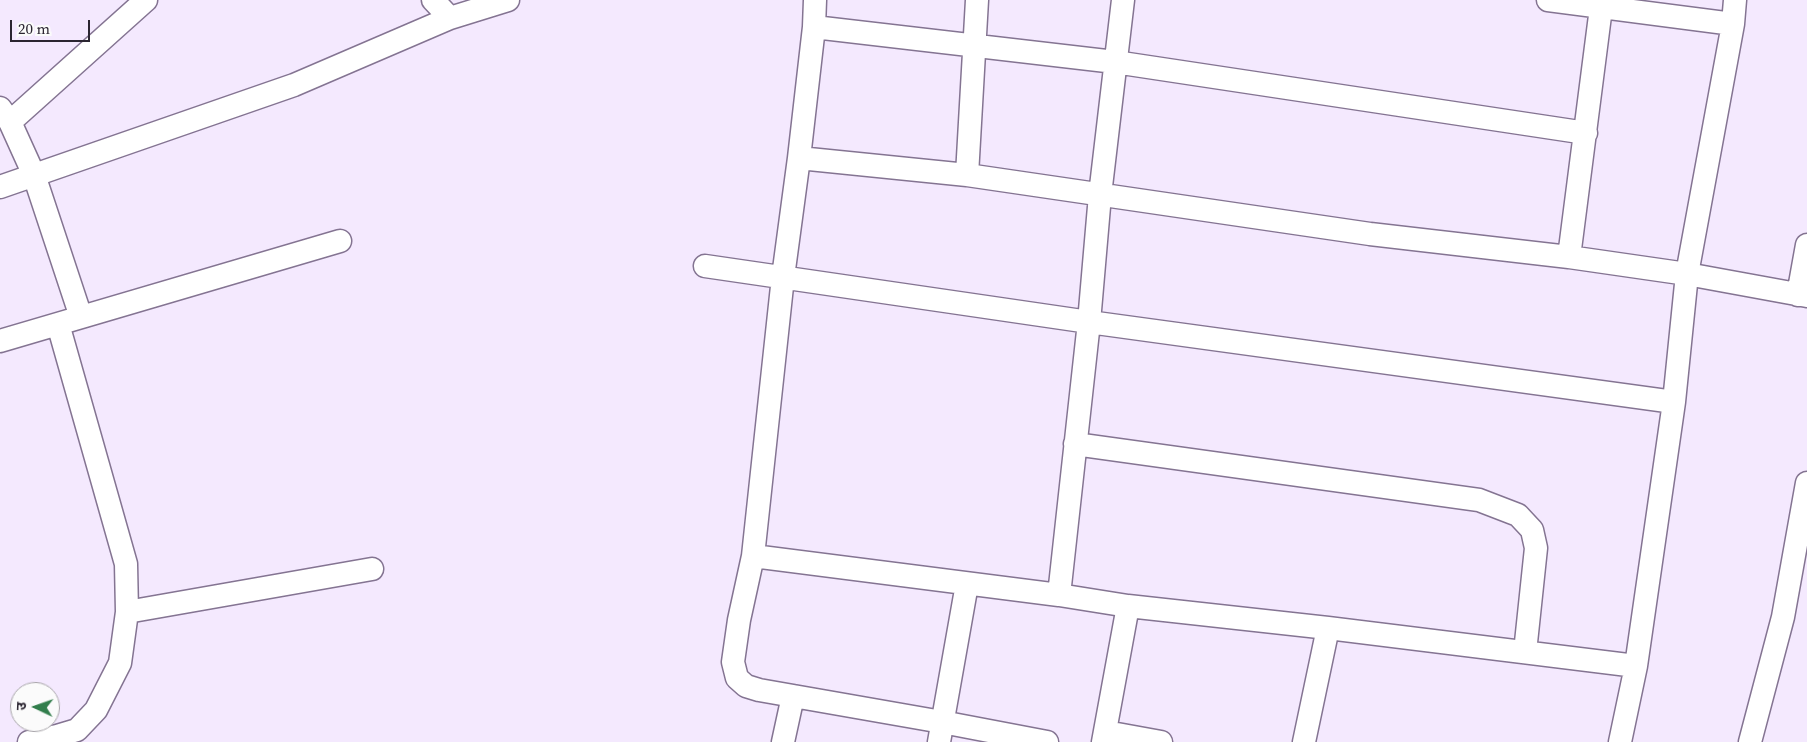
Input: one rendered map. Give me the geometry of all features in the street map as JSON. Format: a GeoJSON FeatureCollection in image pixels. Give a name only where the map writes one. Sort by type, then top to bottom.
{"type":"FeatureCollection","features":[{"type":"Feature","properties":{"kind":"street"},"geometry":{"type":"LineString","coordinates":[[81,317],[34,175],[5,115],[146,0]]}},
{"type":"Feature","properties":{"kind":"street"},"geometry":{"type":"LineString","coordinates":[[433,0],[450,18]]}},
{"type":"Feature","properties":{"kind":"street"},"geometry":{"type":"LineString","coordinates":[[0,187],[294,85],[450,18],[508,0]]}},
{"type":"Feature","properties":{"kind":"street"},"geometry":{"type":"LineString","coordinates":[[815,0],[814,27],[783,277],[753,556],[739,620],[733,662],[737,678],[746,686],[941,732],[1047,742]]}},
{"type":"Feature","properties":{"kind":"street"},"geometry":{"type":"LineString","coordinates":[[967,175],[977,0]]}},
{"type":"Feature","properties":{"kind":"street"},"geometry":{"type":"LineString","coordinates":[[1059,595],[1089,322],[1100,195],[1123,0]]}},
{"type":"Feature","properties":{"kind":"street"},"geometry":{"type":"LineString","coordinates":[[1548,0],[1601,3],[1733,24]]}},
{"type":"Feature","properties":{"kind":"street"},"geometry":{"type":"LineString","coordinates":[[1620,742],[1636,666],[1674,402],[1687,274],[1733,24],[1735,0]]}},
{"type":"Feature","properties":{"kind":"street"},"geometry":{"type":"LineString","coordinates":[[1569,257],[1601,3]]}},
{"type":"Feature","properties":{"kind":"street"},"geometry":{"type":"LineString","coordinates":[[814,27],[1115,62],[1586,133]]}},
{"type":"Feature","properties":{"kind":"street"},"geometry":{"type":"LineString","coordinates":[[799,158],[967,175],[1370,234],[1569,257],[1687,274],[1803,296],[1807,245]]}},
{"type":"Feature","properties":{"kind":"street"},"geometry":{"type":"LineString","coordinates":[[0,341],[340,241]]}},
{"type":"Feature","properties":{"kind":"street"},"geometry":{"type":"LineString","coordinates":[[705,266],[1089,322],[1674,402]]}},
{"type":"Feature","properties":{"kind":"street"},"geometry":{"type":"LineString","coordinates":[[29,742],[77,730],[96,710],[120,663],[127,612],[126,564],[58,324]]}},
{"type":"Feature","properties":{"kind":"street"},"geometry":{"type":"LineString","coordinates":[[1075,444],[1479,500],[1518,515],[1532,530],[1536,548],[1525,652]]}},
{"type":"Feature","properties":{"kind":"street"},"geometry":{"type":"LineString","coordinates":[[1750,742],[1783,617],[1807,483]]}},
{"type":"Feature","properties":{"kind":"street"},"geometry":{"type":"LineString","coordinates":[[753,556],[1059,595],[1128,606],[1328,628],[1636,666]]}},
{"type":"Feature","properties":{"kind":"street"},"geometry":{"type":"LineString","coordinates":[[127,612],[372,570]]}},
{"type":"Feature","properties":{"kind":"street"},"geometry":{"type":"LineString","coordinates":[[941,732],[966,584]]}},
{"type":"Feature","properties":{"kind":"street"},"geometry":{"type":"LineString","coordinates":[[1128,606],[1104,737],[1160,742]]}},
{"type":"Feature","properties":{"kind":"street"},"geometry":{"type":"LineString","coordinates":[[1304,742],[1328,628]]}},
{"type":"Feature","properties":{"kind":"street"},"geometry":{"type":"LineString","coordinates":[[783,742],[793,696]]}}]}
